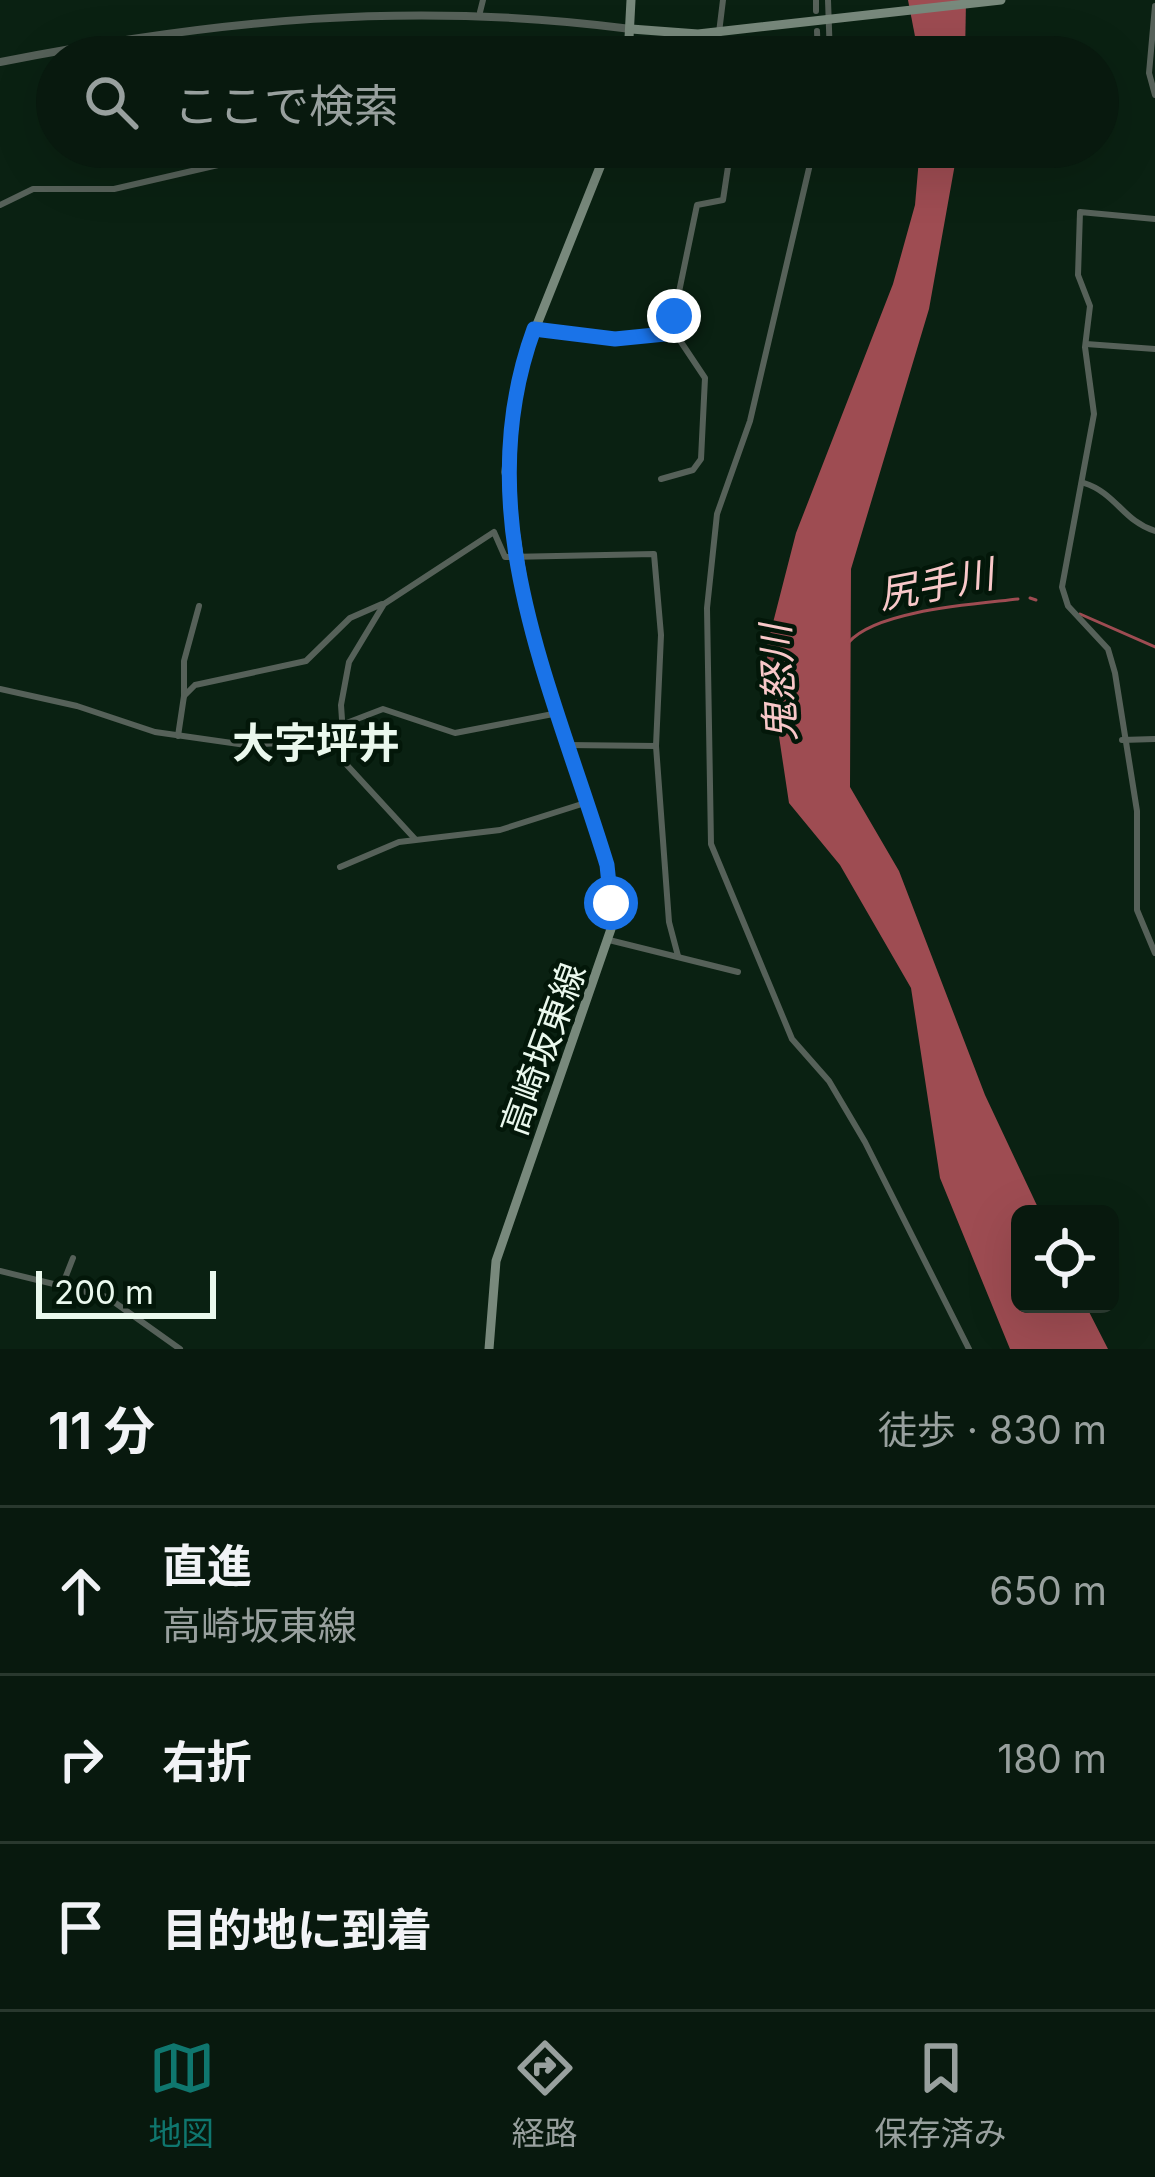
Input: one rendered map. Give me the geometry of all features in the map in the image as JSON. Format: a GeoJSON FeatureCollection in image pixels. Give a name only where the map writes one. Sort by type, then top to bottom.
{"type":"FeatureCollection","features":[{"type":"Feature","properties":{"kind":"main road"},"geometry":{"type":"LineString","coordinates":[[630,36],[631,0]]}},
{"type":"Feature","properties":{"kind":"main road"},"geometry":{"type":"LineString","coordinates":[[631,29],[675,35],[721,32],[1001,0]]}},
{"type":"Feature","properties":{"kind":"main road","name":"高崎坂東線"},"geometry":{"type":"LineString","coordinates":[[489,1349],[496,1262],[609,940],[609,876],[553,715],[516,557],[507,449],[517,382],[534,329],[599,168]]}},
{"type":"Feature","properties":{"kind":"street"},"geometry":{"type":"LineString","coordinates":[[480,12],[483,0]]}},
{"type":"Feature","properties":{"kind":"street"},"geometry":{"type":"LineString","coordinates":[[720,36],[723,0]]}},
{"type":"Feature","properties":{"kind":"street"},"geometry":{"type":"LineString","coordinates":[[816,0],[816,10]]}},
{"type":"Feature","properties":{"kind":"street"},"geometry":{"type":"LineString","coordinates":[[828,0],[830,36]]}},
{"type":"Feature","properties":{"kind":"street"},"geometry":{"type":"LineString","coordinates":[[1155,6],[1149,73],[1155,95]]}},
{"type":"Feature","properties":{"kind":"street"},"geometry":{"type":"LineString","coordinates":[[144,36],[277,12],[480,12],[556,16],[631,29]]}},
{"type":"Feature","properties":{"kind":"street"},"geometry":{"type":"LineString","coordinates":[[817,32],[817,36]]}},
{"type":"Feature","properties":{"kind":"street"},"geometry":{"type":"LineString","coordinates":[[0,62],[36,56]]}},
{"type":"Feature","properties":{"kind":"street"},"geometry":{"type":"LineString","coordinates":[[0,205],[33,189],[118,188],[204,168]]}},
{"type":"Feature","properties":{"kind":"street"},"geometry":{"type":"LineString","coordinates":[[661,479],[695,468],[704,434],[705,378],[675,333],[680,275],[698,205],[723,200],[728,168]]}},
{"type":"Feature","properties":{"kind":"street"},"geometry":{"type":"LineString","coordinates":[[809,168],[750,421],[718,514],[707,608],[711,844],[792,1039],[829,1081],[865,1142],[969,1349]]}},
{"type":"Feature","properties":{"kind":"street"},"geometry":{"type":"LineString","coordinates":[[1155,219],[1080,212],[1078,275],[1090,310],[1086,344],[1094,414],[1063,578],[1067,606],[1108,649],[1137,811],[1137,910],[1155,953]]}},
{"type":"Feature","properties":{"kind":"street"},"geometry":{"type":"LineString","coordinates":[[534,329],[615,339],[675,333]]}},
{"type":"Feature","properties":{"kind":"street"},"geometry":{"type":"LineString","coordinates":[[1086,344],[1155,349]]}},
{"type":"Feature","properties":{"kind":"street"},"geometry":{"type":"LineString","coordinates":[[1084,482],[1109,492],[1132,524],[1155,531]]}},
{"type":"Feature","properties":{"kind":"street"},"geometry":{"type":"LineString","coordinates":[[184,696],[215,678],[306,661],[350,618],[384,604],[494,532],[505,557],[653,554],[661,635],[656,746],[669,922],[678,956]]}},
{"type":"Feature","properties":{"kind":"street"},"geometry":{"type":"LineString","coordinates":[[384,604],[350,662],[340,726],[345,763],[415,839]]}},
{"type":"Feature","properties":{"kind":"street"},"geometry":{"type":"LineString","coordinates":[[178,736],[184,661],[199,606]]}},
{"type":"Feature","properties":{"kind":"street"},"geometry":{"type":"LineString","coordinates":[[0,689],[178,736],[268,745],[297,742],[383,709],[455,733],[553,715]]}},
{"type":"Feature","properties":{"kind":"street"},"geometry":{"type":"LineString","coordinates":[[1122,740],[1155,740]]}},
{"type":"Feature","properties":{"kind":"street"},"geometry":{"type":"LineString","coordinates":[[563,745],[656,746]]}},
{"type":"Feature","properties":{"kind":"street"},"geometry":{"type":"LineString","coordinates":[[340,867],[415,839],[500,830],[585,803]]}},
{"type":"Feature","properties":{"kind":"street"},"geometry":{"type":"LineString","coordinates":[[609,940],[738,972]]}},
{"type":"Feature","properties":{"kind":"street"},"geometry":{"type":"LineString","coordinates":[[62,1286],[73,1258]]}},
{"type":"Feature","properties":{"kind":"street"},"geometry":{"type":"LineString","coordinates":[[0,1271],[128,1307],[180,1349]]}},
{"type":"Feature","properties":{"kind":"water"},"geometry":{"type":"Polygon","coordinates":[[[908,0],[966,0],[965,36],[915,36],[908,0]]]}},
{"type":"Feature","properties":{"kind":"water","name":"鬼怒川"},"geometry":{"type":"Polygon","coordinates":[[[918,168],[954,168],[929,309],[851,569],[850,787],[899,871],[985,1095],[1037,1205],[1011,1205],[1011,1313],[1090,1313],[1108,1349],[1010,1349],[940,1178],[911,988],[840,865],[789,803],[766,650],[796,533],[893,284],[915,205],[918,168]]]}},
{"type":"Feature","properties":{"kind":"waterway","name":"尻手川"},"geometry":{"type":"LineString","coordinates":[[1030,598],[1036,600]]}},
{"type":"Feature","properties":{"kind":"waterway"},"geometry":{"type":"LineString","coordinates":[[849,642],[881,622],[904,616],[1018,599]]}},
{"type":"Feature","properties":{"kind":"waterway","name":"尻手川"},"geometry":{"type":"LineString","coordinates":[[1080,614],[1155,647]]}},
{"type":"Feature","properties":{"kind":"district","name":"大字坪井"},"geometry":{"type":"Point","coordinates":[316,743]}},
{"type":"Feature","properties":{"kind":"route"},"geometry":{"type":"LineString","coordinates":[[611,903],[607,865],[563,745],[531,634],[508,508],[509,428],[534,329],[615,339],[675,333],[674,316]]}}]}
